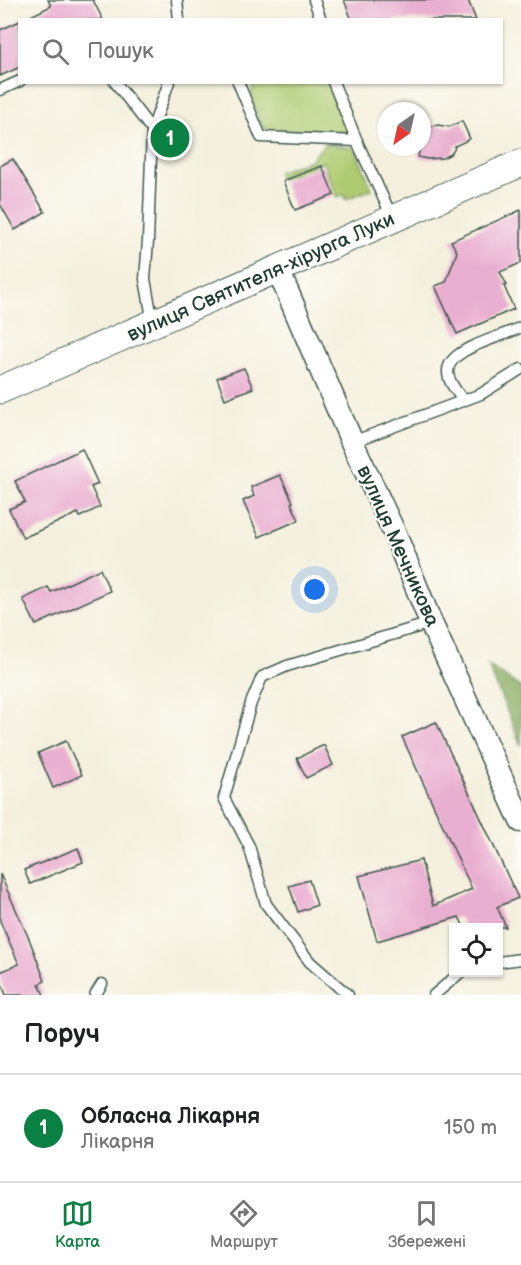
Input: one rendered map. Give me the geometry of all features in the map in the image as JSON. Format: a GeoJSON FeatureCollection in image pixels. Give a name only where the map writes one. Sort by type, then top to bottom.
{"type":"FeatureCollection","features":[{"type":"Feature","properties":{"kind":"street","name":"вулиця Святителя-хірурга Луки"},"geometry":{"type":"LineString","coordinates":[[0,390],[521,163]]}},
{"type":"Feature","properties":{"kind":"street","name":"вулиця Мечникова"},"geometry":{"type":"LineString","coordinates":[[278,270],[352,442],[395,534],[431,622],[521,821]]}},
{"type":"Feature","properties":{"kind":"lane"},"geometry":{"type":"LineString","coordinates":[[177,0],[179,18]]}},
{"type":"Feature","properties":{"kind":"lane"},"geometry":{"type":"LineString","coordinates":[[314,0],[320,18]]}},
{"type":"Feature","properties":{"kind":"lane"},"geometry":{"type":"LineString","coordinates":[[0,90],[18,82]]}},
{"type":"Feature","properties":{"kind":"lane"},"geometry":{"type":"LineString","coordinates":[[117,84],[152,130]]}},
{"type":"Feature","properties":{"kind":"lane"},"geometry":{"type":"LineString","coordinates":[[153,324],[145,279],[152,130],[168,84]]}},
{"type":"Feature","properties":{"kind":"lane"},"geometry":{"type":"LineString","coordinates":[[239,84],[261,137],[357,141]]}},
{"type":"Feature","properties":{"kind":"lane"},"geometry":{"type":"LineString","coordinates":[[334,84],[393,219]]}},
{"type":"Feature","properties":{"kind":"lane"},"geometry":{"type":"LineString","coordinates":[[463,400],[447,372],[450,362],[462,351],[521,327]]}},
{"type":"Feature","properties":{"kind":"lane"},"geometry":{"type":"LineString","coordinates":[[352,442],[481,394],[521,369]]}},
{"type":"Feature","properties":{"kind":"lane"},"geometry":{"type":"LineString","coordinates":[[348,995],[310,962],[266,904],[249,846],[224,798],[251,703],[262,677],[287,666],[431,622]]}},
{"type":"Feature","properties":{"kind":"lane"},"geometry":{"type":"LineString","coordinates":[[503,961],[521,959]]}},
{"type":"Feature","properties":{"kind":"lane"},"geometry":{"type":"LineString","coordinates":[[434,995],[455,977]]}},
{"type":"Feature","properties":{"kind":"lane"},"geometry":{"type":"LineString","coordinates":[[95,995],[102,984]]}},
{"type":"Feature","properties":{"kind":"green space"},"geometry":{"type":"Polygon","coordinates":[[[254,84],[329,84],[349,131],[345,133],[264,129],[250,98],[254,84]]]}},
{"type":"Feature","properties":{"kind":"green space"},"geometry":{"type":"Polygon","coordinates":[[[326,144],[355,148],[372,189],[346,199],[344,194],[337,197],[323,162],[280,179],[278,172],[311,160],[326,144]]]}},
{"type":"Feature","properties":{"kind":"green space"},"geometry":{"type":"Polygon","coordinates":[[[488,665],[521,688],[521,745],[488,665]]]}},
{"type":"Feature","properties":{"kind":"building"},"geometry":{"type":"Polygon","coordinates":[[[48,0],[93,0],[102,18],[27,18],[51,6],[48,0]]]}},
{"type":"Feature","properties":{"kind":"building"},"geometry":{"type":"Polygon","coordinates":[[[344,0],[468,0],[475,18],[351,18],[344,0]]]}},
{"type":"Feature","properties":{"kind":"building"},"geometry":{"type":"Polygon","coordinates":[[[18,22],[18,68],[0,76],[0,30],[18,22]]]}},
{"type":"Feature","properties":{"kind":"building"},"geometry":{"type":"Polygon","coordinates":[[[462,121],[470,139],[455,146],[451,154],[443,158],[418,157],[431,156],[431,127],[449,127],[462,121]]]}},
{"type":"Feature","properties":{"kind":"building"},"geometry":{"type":"Polygon","coordinates":[[[13,159],[45,212],[15,230],[0,204],[0,166],[13,159]]]}},
{"type":"Feature","properties":{"kind":"building"},"geometry":{"type":"Polygon","coordinates":[[[322,166],[334,195],[295,210],[283,181],[322,166]]]}},
{"type":"Feature","properties":{"kind":"building"},"geometry":{"type":"Polygon","coordinates":[[[521,210],[521,263],[500,272],[507,285],[504,286],[514,309],[457,334],[435,286],[446,282],[457,252],[451,241],[521,210]]]}},
{"type":"Feature","properties":{"kind":"building"},"geometry":{"type":"Polygon","coordinates":[[[244,368],[253,388],[225,399],[217,378],[244,368]]]}},
{"type":"Feature","properties":{"kind":"building"},"geometry":{"type":"Polygon","coordinates":[[[82,449],[98,484],[91,487],[100,507],[80,517],[78,513],[23,538],[9,509],[25,502],[15,481],[82,449]]]}},
{"type":"Feature","properties":{"kind":"building"},"geometry":{"type":"Polygon","coordinates":[[[280,475],[299,520],[259,537],[243,501],[254,496],[251,487],[280,475]]]}},
{"type":"Feature","properties":{"kind":"building"},"geometry":{"type":"Polygon","coordinates":[[[100,569],[110,591],[36,625],[23,599],[48,587],[51,592],[100,569]]]}},
{"type":"Feature","properties":{"kind":"building"},"geometry":{"type":"Polygon","coordinates":[[[436,722],[518,898],[497,907],[506,927],[503,927],[503,923],[462,923],[459,917],[377,941],[359,876],[421,860],[433,906],[472,889],[402,737],[436,722]]]}},
{"type":"Feature","properties":{"kind":"building"},"geometry":{"type":"Polygon","coordinates":[[[66,741],[82,775],[53,788],[38,753],[66,741]]]}},
{"type":"Feature","properties":{"kind":"building"},"geometry":{"type":"Polygon","coordinates":[[[324,745],[333,765],[306,778],[297,758],[324,745]]]}},
{"type":"Feature","properties":{"kind":"building"},"geometry":{"type":"Polygon","coordinates":[[[78,848],[83,862],[30,884],[24,870],[78,848]]]}},
{"type":"Feature","properties":{"kind":"building"},"geometry":{"type":"Polygon","coordinates":[[[0,874],[45,981],[39,984],[44,995],[6,995],[0,979],[0,972],[19,964],[0,921],[0,874]]]}},
{"type":"Feature","properties":{"kind":"building"},"geometry":{"type":"Polygon","coordinates":[[[309,880],[317,905],[298,912],[289,886],[309,880]]]}},
{"type":"Feature","properties":{"kind":"place","name":"Обласна Лікарня"},"geometry":{"type":"Point","coordinates":[170,138]}}]}
